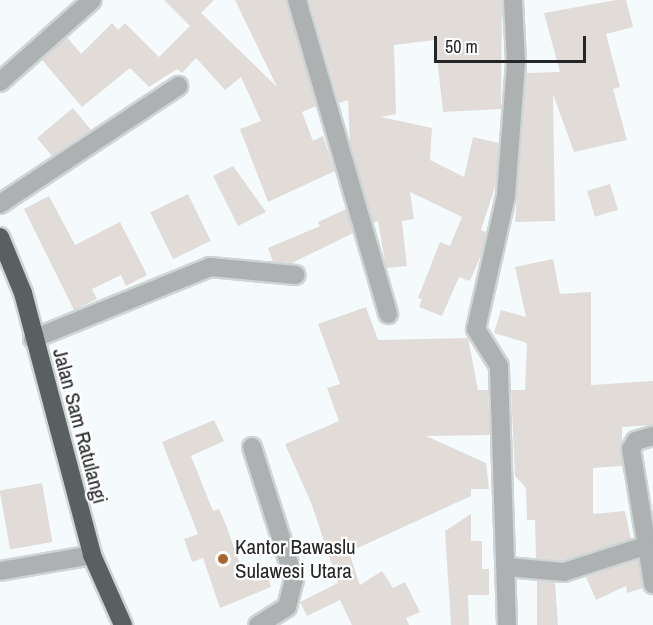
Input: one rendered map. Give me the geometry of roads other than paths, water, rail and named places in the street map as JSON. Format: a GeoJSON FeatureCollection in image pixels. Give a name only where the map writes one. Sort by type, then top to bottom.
{"type":"FeatureCollection","features":[{"type":"Feature","properties":{"kind":"highway","name":"Jalan Sam Ratulangi"},"geometry":{"type":"LineString","coordinates":[[0,237],[23,293],[33,339],[92,555],[123,625]]}},
{"type":"Feature","properties":{"kind":"street"},"geometry":{"type":"LineString","coordinates":[[0,82],[92,0]]}},
{"type":"Feature","properties":{"kind":"street"},"geometry":{"type":"LineString","coordinates":[[297,0],[388,314]]}},
{"type":"Feature","properties":{"kind":"street"},"geometry":{"type":"LineString","coordinates":[[507,625],[508,567],[499,366],[476,329],[506,196],[516,62],[513,0]]}},
{"type":"Feature","properties":{"kind":"street"},"geometry":{"type":"LineString","coordinates":[[0,204],[178,86]]}},
{"type":"Feature","properties":{"kind":"street"},"geometry":{"type":"LineString","coordinates":[[33,339],[210,267],[296,275]]}},
{"type":"Feature","properties":{"kind":"street"},"geometry":{"type":"LineString","coordinates":[[653,436],[636,441],[631,449],[653,584]]}},
{"type":"Feature","properties":{"kind":"street"},"geometry":{"type":"LineString","coordinates":[[252,447],[294,579],[287,607],[258,625]]}},
{"type":"Feature","properties":{"kind":"street"},"geometry":{"type":"LineString","coordinates":[[508,567],[564,572],[645,546]]}},
{"type":"Feature","properties":{"kind":"street"},"geometry":{"type":"LineString","coordinates":[[0,571],[92,555]]}},
{"type":"Feature","properties":{"kind":"place","name":"Kantor Bawaslu Sulawesi Utara"},"geometry":{"type":"Point","coordinates":[223,559]}}]}
